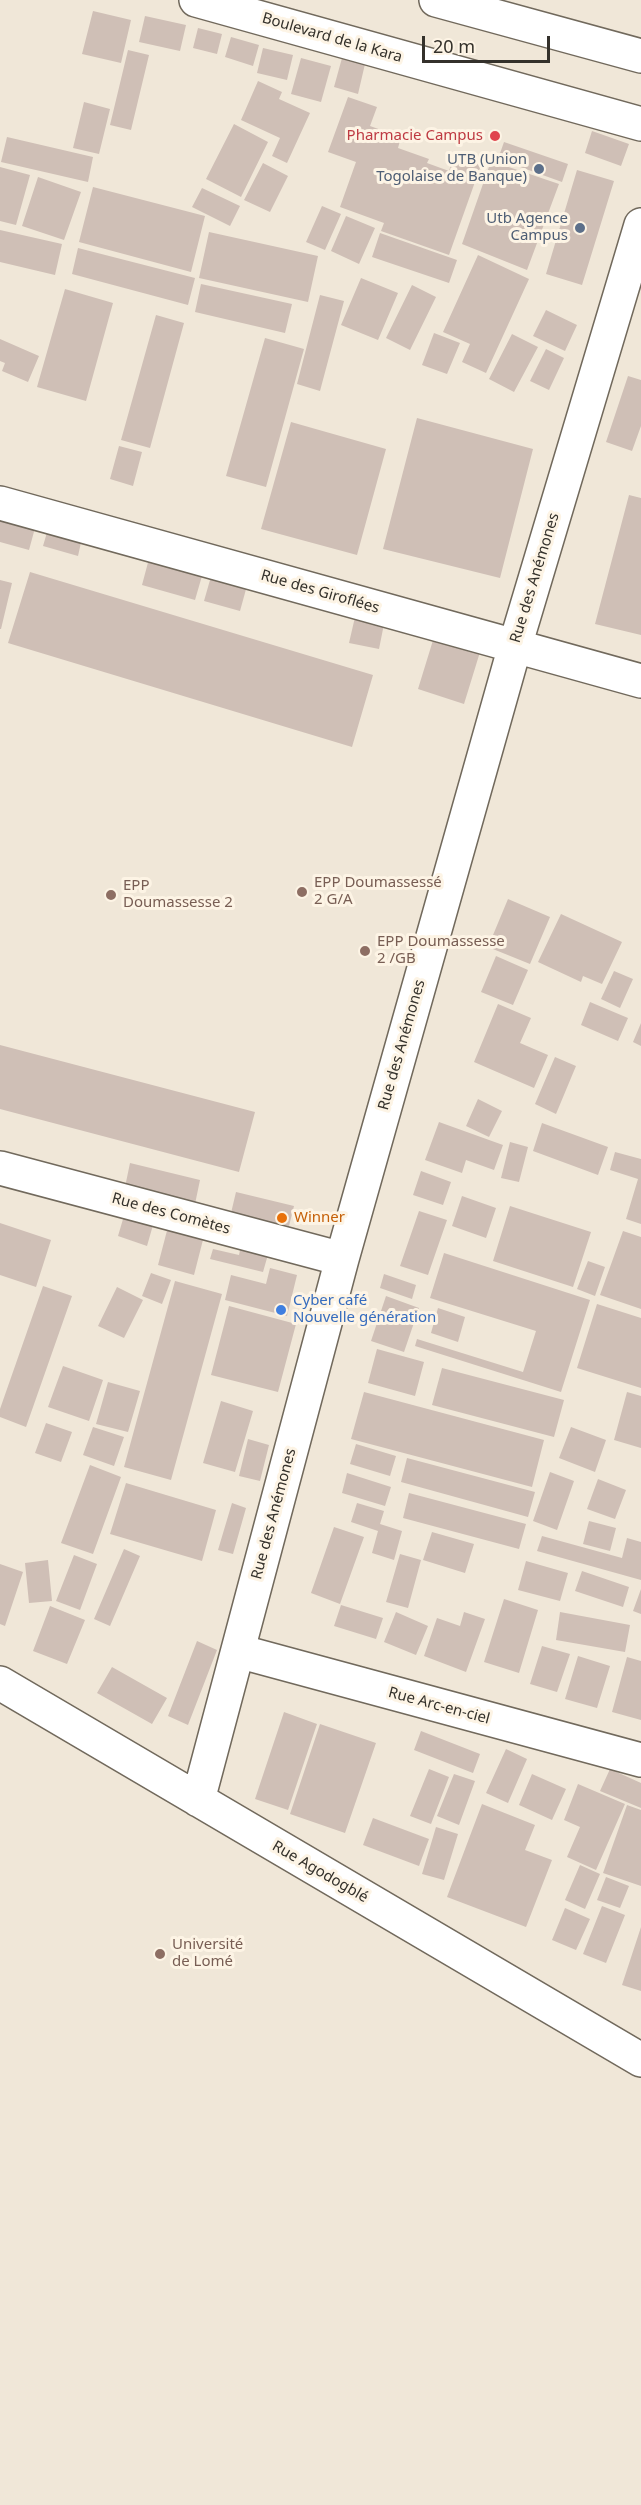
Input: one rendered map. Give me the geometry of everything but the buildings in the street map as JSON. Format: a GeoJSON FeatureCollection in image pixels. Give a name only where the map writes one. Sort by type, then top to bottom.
{"type":"FeatureCollection","features":[{"type":"Feature","properties":{"kind":"street","name":"Boulevard de la Kara"},"geometry":{"type":"LineString","coordinates":[[196,0],[641,124]]}},
{"type":"Feature","properties":{"kind":"street"},"geometry":{"type":"LineString","coordinates":[[436,0],[641,56]]}},
{"type":"Feature","properties":{"kind":"street","name":"Rue des Anémones"},"geometry":{"type":"LineString","coordinates":[[198,1800],[342,1259],[515,646],[641,225]]}},
{"type":"Feature","properties":{"kind":"street","name":"Rue des Giroflées"},"geometry":{"type":"LineString","coordinates":[[0,503],[641,681]]}},
{"type":"Feature","properties":{"kind":"street","name":"Rue des Comètes"},"geometry":{"type":"LineString","coordinates":[[0,1168],[342,1259]]}},
{"type":"Feature","properties":{"kind":"street","name":"Rue Arc-en-ciel"},"geometry":{"type":"LineString","coordinates":[[238,1651],[641,1760]]}},
{"type":"Feature","properties":{"kind":"street","name":"Rue Agodogblé"},"geometry":{"type":"LineString","coordinates":[[0,1683],[641,2060]]}},
{"type":"Feature","properties":{"kind":"place","name":"Pharmacie Campus"},"geometry":{"type":"Point","coordinates":[495,136]}},
{"type":"Feature","properties":{"kind":"place","name":"UTB (Union Togolaise de Banque)"},"geometry":{"type":"Point","coordinates":[539,169]}},
{"type":"Feature","properties":{"kind":"place","name":"Utb Agence Campus"},"geometry":{"type":"Point","coordinates":[580,228]}},
{"type":"Feature","properties":{"kind":"place","name":"EPP Doumassessé 2 G/A"},"geometry":{"type":"Point","coordinates":[302,892]}},
{"type":"Feature","properties":{"kind":"place","name":"EPP Doumassesse 2"},"geometry":{"type":"Point","coordinates":[111,895]}},
{"type":"Feature","properties":{"kind":"place","name":"EPP Doumassesse 2 /GB"},"geometry":{"type":"Point","coordinates":[365,951]}},
{"type":"Feature","properties":{"kind":"place","name":"Winner"},"geometry":{"type":"Point","coordinates":[282,1218]}},
{"type":"Feature","properties":{"kind":"place","name":"Cyber café Nouvelle génération"},"geometry":{"type":"Point","coordinates":[281,1310]}},
{"type":"Feature","properties":{"kind":"place","name":"Université de Lomé"},"geometry":{"type":"Point","coordinates":[160,1954]}}]}
